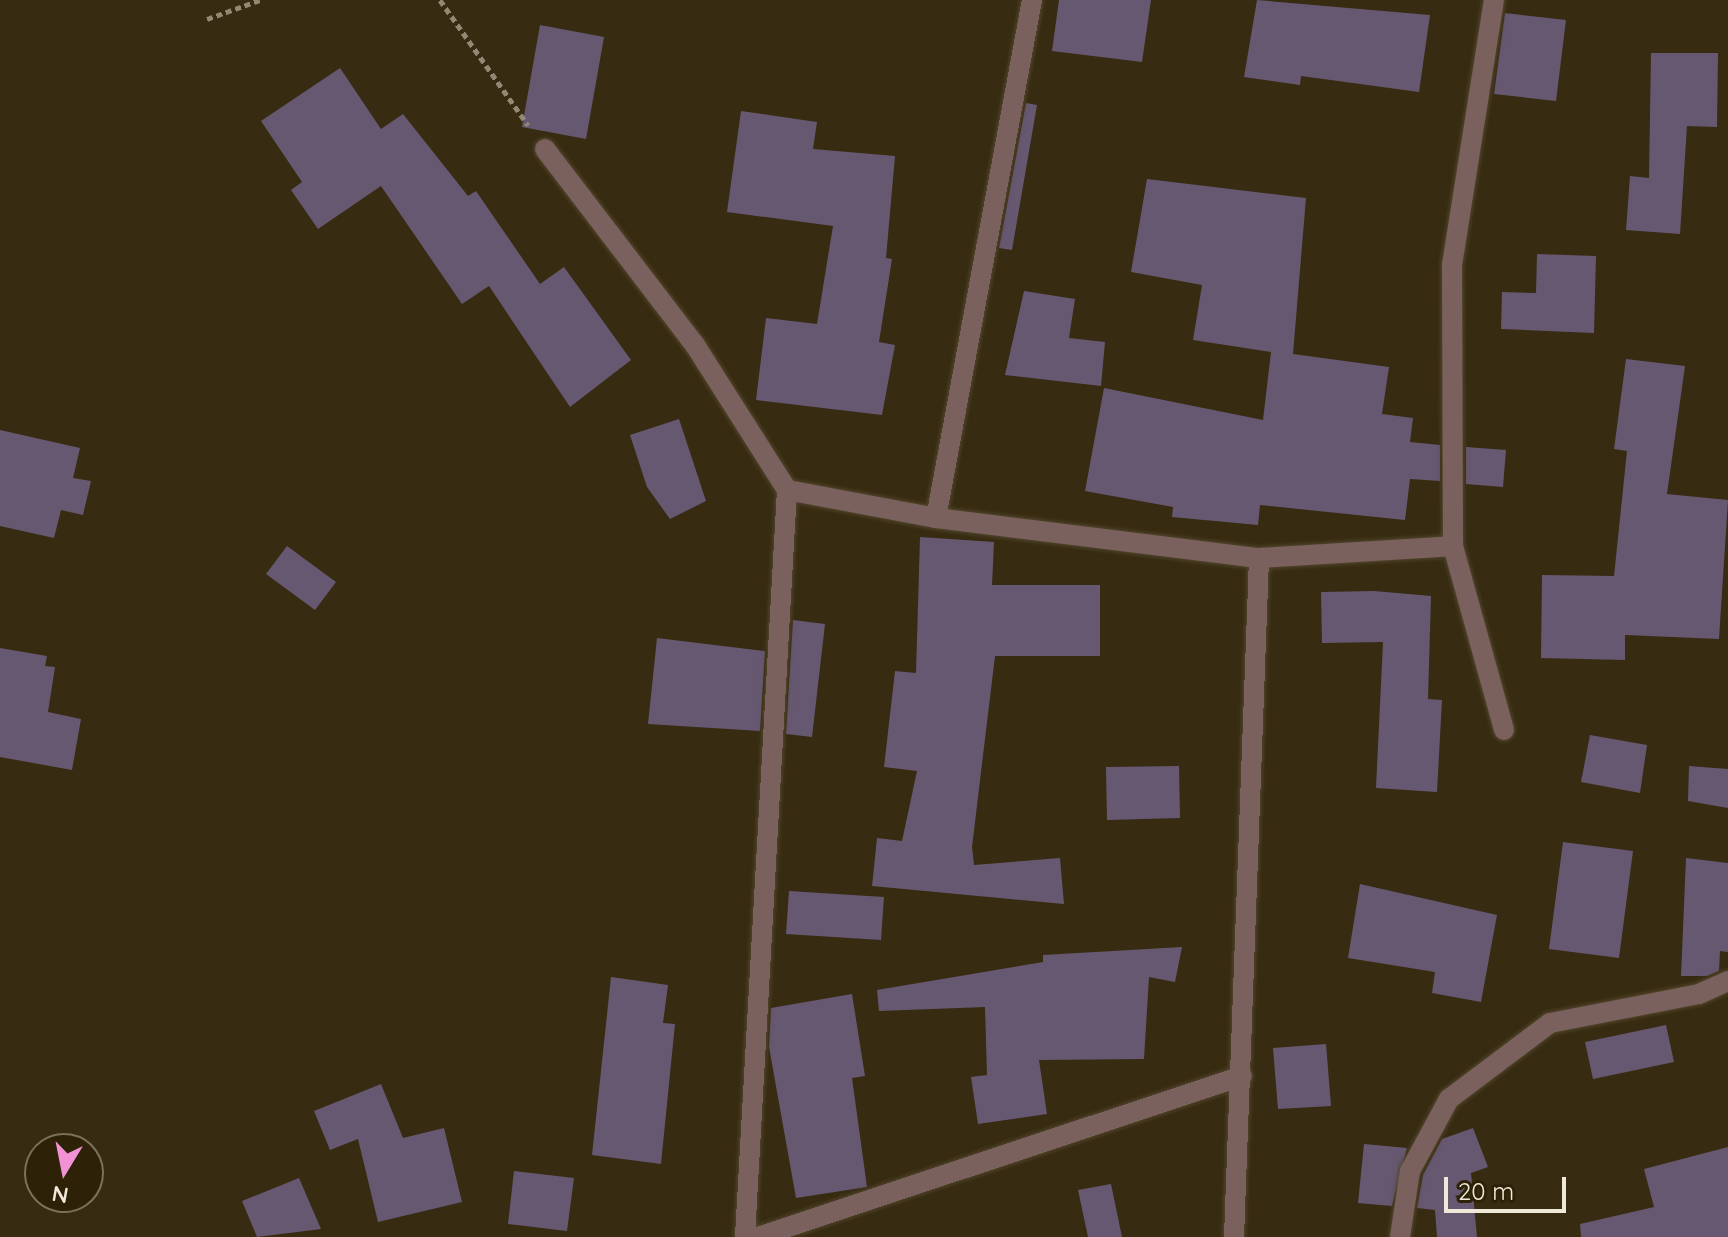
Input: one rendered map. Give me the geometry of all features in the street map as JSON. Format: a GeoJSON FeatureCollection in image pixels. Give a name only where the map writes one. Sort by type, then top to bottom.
{"type":"FeatureCollection","features":[{"type":"Feature","properties":{"kind":"street"},"geometry":{"type":"LineString","coordinates":[[936,518],[1032,0]]}},
{"type":"Feature","properties":{"kind":"street"},"geometry":{"type":"LineString","coordinates":[[1494,0],[1452,265],[1453,546],[1504,730]]}},
{"type":"Feature","properties":{"kind":"street"},"geometry":{"type":"LineString","coordinates":[[545,149],[695,345],[787,490],[745,1237]]}},
{"type":"Feature","properties":{"kind":"street"},"geometry":{"type":"LineString","coordinates":[[787,490],[936,518],[1259,558],[1453,546]]}},
{"type":"Feature","properties":{"kind":"street"},"geometry":{"type":"LineString","coordinates":[[1234,1237],[1259,558]]}},
{"type":"Feature","properties":{"kind":"street"},"geometry":{"type":"LineString","coordinates":[[1400,1237],[1410,1171],[1449,1099],[1550,1023],[1699,994],[1728,981]]}},
{"type":"Feature","properties":{"kind":"street"},"geometry":{"type":"LineString","coordinates":[[758,1237],[1242,1076]]}},
{"type":"Feature","properties":{"kind":"path"},"geometry":{"type":"LineString","coordinates":[[207,19],[260,0]]}},
{"type":"Feature","properties":{"kind":"path"},"geometry":{"type":"LineString","coordinates":[[440,0],[545,149]]}},
{"type":"Feature","properties":{"kind":"building"},"geometry":{"type":"Polygon","coordinates":[[[1059,0],[1151,0],[1142,62],[1052,51],[1059,0]]]}},
{"type":"Feature","properties":{"kind":"building"},"geometry":{"type":"Polygon","coordinates":[[[1257,0],[1430,15],[1419,92],[1301,76],[1300,85],[1244,77],[1257,0]]]}},
{"type":"Feature","properties":{"kind":"building"},"geometry":{"type":"Polygon","coordinates":[[[1505,13],[1566,20],[1556,101],[1494,94],[1505,13]]]}},
{"type":"Feature","properties":{"kind":"building"},"geometry":{"type":"Polygon","coordinates":[[[540,25],[604,37],[586,139],[522,127],[540,25]]]}},
{"type":"Feature","properties":{"kind":"building"},"geometry":{"type":"Polygon","coordinates":[[[1651,53],[1718,53],[1717,127],[1687,126],[1680,234],[1626,230],[1630,176],[1649,178],[1651,53]]]}},
{"type":"Feature","properties":{"kind":"building"},"geometry":{"type":"Polygon","coordinates":[[[340,68],[381,129],[403,114],[468,196],[476,191],[540,284],[564,267],[631,360],[570,407],[489,286],[462,304],[381,186],[318,229],[291,190],[302,182],[261,121],[340,68]]]}},
{"type":"Feature","properties":{"kind":"building"},"geometry":{"type":"Polygon","coordinates":[[[1026,103],[1037,105],[1012,250],[999,248],[1026,103]]]}},
{"type":"Feature","properties":{"kind":"building"},"geometry":{"type":"Polygon","coordinates":[[[741,111],[817,122],[813,149],[895,156],[886,258],[892,259],[879,342],[895,345],[882,415],[756,400],[766,318],[817,324],[833,226],[727,212],[741,111]]]}},
{"type":"Feature","properties":{"kind":"building"},"geometry":{"type":"Polygon","coordinates":[[[1147,179],[1306,198],[1293,354],[1389,367],[1382,414],[1413,418],[1410,442],[1440,445],[1440,481],[1410,479],[1405,520],[1260,505],[1258,525],[1172,517],[1173,507],[1085,491],[1104,388],[1263,420],[1271,352],[1193,340],[1202,285],[1131,272],[1147,179]]]}},
{"type":"Feature","properties":{"kind":"building"},"geometry":{"type":"Polygon","coordinates":[[[1537,254],[1596,256],[1594,333],[1501,329],[1502,292],[1536,293],[1537,254]]]}},
{"type":"Feature","properties":{"kind":"building"},"geometry":{"type":"Polygon","coordinates":[[[1024,291],[1075,299],[1069,338],[1105,342],[1101,386],[1005,375],[1024,291]]]}},
{"type":"Feature","properties":{"kind":"building"},"geometry":{"type":"Polygon","coordinates":[[[1626,359],[1685,366],[1667,494],[1728,500],[1719,639],[1625,635],[1625,660],[1541,658],[1542,575],[1614,576],[1627,451],[1614,449],[1626,359]]]}},
{"type":"Feature","properties":{"kind":"building"},"geometry":{"type":"Polygon","coordinates":[[[679,419],[706,501],[670,519],[647,487],[630,435],[679,419]]]}},
{"type":"Feature","properties":{"kind":"building"},"geometry":{"type":"Polygon","coordinates":[[[0,430],[80,448],[73,478],[91,481],[83,515],[61,510],[54,538],[0,526],[0,430]]]}},
{"type":"Feature","properties":{"kind":"building"},"geometry":{"type":"Polygon","coordinates":[[[1466,447],[1506,450],[1503,487],[1466,484],[1466,447]]]}},
{"type":"Feature","properties":{"kind":"building"},"geometry":{"type":"Polygon","coordinates":[[[920,537],[994,542],[992,585],[1100,585],[1100,656],[995,656],[972,847],[974,865],[1060,858],[1064,904],[872,886],[877,838],[902,841],[917,771],[884,767],[895,671],[916,673],[920,537]]]}},
{"type":"Feature","properties":{"kind":"building"},"geometry":{"type":"Polygon","coordinates":[[[287,546],[336,582],[315,610],[266,574],[287,546]]]}},
{"type":"Feature","properties":{"kind":"building"},"geometry":{"type":"Polygon","coordinates":[[[1374,591],[1431,596],[1428,699],[1442,700],[1437,792],[1376,788],[1383,642],[1322,643],[1321,592],[1374,591]]]}},
{"type":"Feature","properties":{"kind":"building"},"geometry":{"type":"Polygon","coordinates":[[[793,620],[825,624],[812,737],[786,734],[793,620]]]}},
{"type":"Feature","properties":{"kind":"building"},"geometry":{"type":"Polygon","coordinates":[[[657,638],[765,651],[760,731],[648,724],[657,638]]]}},
{"type":"Feature","properties":{"kind":"building"},"geometry":{"type":"Polygon","coordinates":[[[0,648],[47,656],[45,666],[55,667],[48,712],[81,719],[72,770],[0,757],[0,648]]]}},
{"type":"Feature","properties":{"kind":"building"},"geometry":{"type":"Polygon","coordinates":[[[1590,735],[1647,745],[1640,793],[1581,782],[1590,735]]]}},
{"type":"Feature","properties":{"kind":"building"},"geometry":{"type":"Polygon","coordinates":[[[1179,766],[1180,818],[1107,820],[1106,767],[1179,766]]]}},
{"type":"Feature","properties":{"kind":"building"},"geometry":{"type":"Polygon","coordinates":[[[1689,766],[1728,769],[1728,808],[1688,801],[1689,766]]]}},
{"type":"Feature","properties":{"kind":"building"},"geometry":{"type":"Polygon","coordinates":[[[1563,842],[1633,851],[1619,958],[1549,949],[1563,842]]]}},
{"type":"Feature","properties":{"kind":"building"},"geometry":{"type":"Polygon","coordinates":[[[1686,858],[1728,863],[1728,952],[1720,951],[1719,971],[1707,976],[1681,976],[1686,858]]]}},
{"type":"Feature","properties":{"kind":"building"},"geometry":{"type":"Polygon","coordinates":[[[1360,884],[1497,915],[1481,1002],[1432,993],[1435,972],[1348,958],[1360,884]]]}},
{"type":"Feature","properties":{"kind":"building"},"geometry":{"type":"Polygon","coordinates":[[[789,891],[884,897],[881,940],[786,934],[789,891]]]}},
{"type":"Feature","properties":{"kind":"building"},"geometry":{"type":"Polygon","coordinates":[[[1182,947],[1175,982],[1149,977],[1144,1059],[1039,1060],[1047,1114],[978,1124],[971,1077],[987,1075],[985,1007],[879,1011],[877,990],[1043,962],[1043,955],[1182,947]]]}},
{"type":"Feature","properties":{"kind":"building"},"geometry":{"type":"Polygon","coordinates":[[[611,977],[668,985],[663,1023],[675,1024],[661,1164],[592,1155],[611,977]]]}},
{"type":"Feature","properties":{"kind":"building"},"geometry":{"type":"Polygon","coordinates":[[[852,994],[865,1076],[852,1078],[867,1187],[796,1198],[769,1047],[771,1008],[852,994]]]}},
{"type":"Feature","properties":{"kind":"building"},"geometry":{"type":"Polygon","coordinates":[[[1666,1025],[1674,1062],[1593,1079],[1585,1042],[1666,1025]]]}},
{"type":"Feature","properties":{"kind":"building"},"geometry":{"type":"Polygon","coordinates":[[[1326,1044],[1331,1106],[1278,1109],[1273,1048],[1326,1044]]]}},
{"type":"Feature","properties":{"kind":"building"},"geometry":{"type":"Polygon","coordinates":[[[381,1084],[403,1138],[444,1128],[462,1202],[378,1222],[358,1139],[330,1150],[314,1111],[381,1084]]]}},
{"type":"Feature","properties":{"kind":"building"},"geometry":{"type":"Polygon","coordinates":[[[1473,1128],[1488,1167],[1471,1173],[1477,1237],[1437,1237],[1435,1210],[1417,1208],[1423,1175],[1442,1139],[1473,1128]]]}},
{"type":"Feature","properties":{"kind":"building"},"geometry":{"type":"Polygon","coordinates":[[[1364,1144],[1407,1148],[1392,1206],[1358,1203],[1364,1144]]]}},
{"type":"Feature","properties":{"kind":"building"},"geometry":{"type":"Polygon","coordinates":[[[1728,1147],[1728,1237],[1581,1237],[1580,1224],[1654,1207],[1644,1169],[1728,1147]]]}},
{"type":"Feature","properties":{"kind":"building"},"geometry":{"type":"Polygon","coordinates":[[[514,1171],[574,1178],[567,1231],[508,1224],[514,1171]]]}},
{"type":"Feature","properties":{"kind":"building"},"geometry":{"type":"Polygon","coordinates":[[[299,1178],[321,1229],[257,1237],[242,1201],[299,1178]]]}},
{"type":"Feature","properties":{"kind":"building"},"geometry":{"type":"Polygon","coordinates":[[[1111,1184],[1122,1237],[1088,1237],[1078,1190],[1111,1184]]]}}]}
